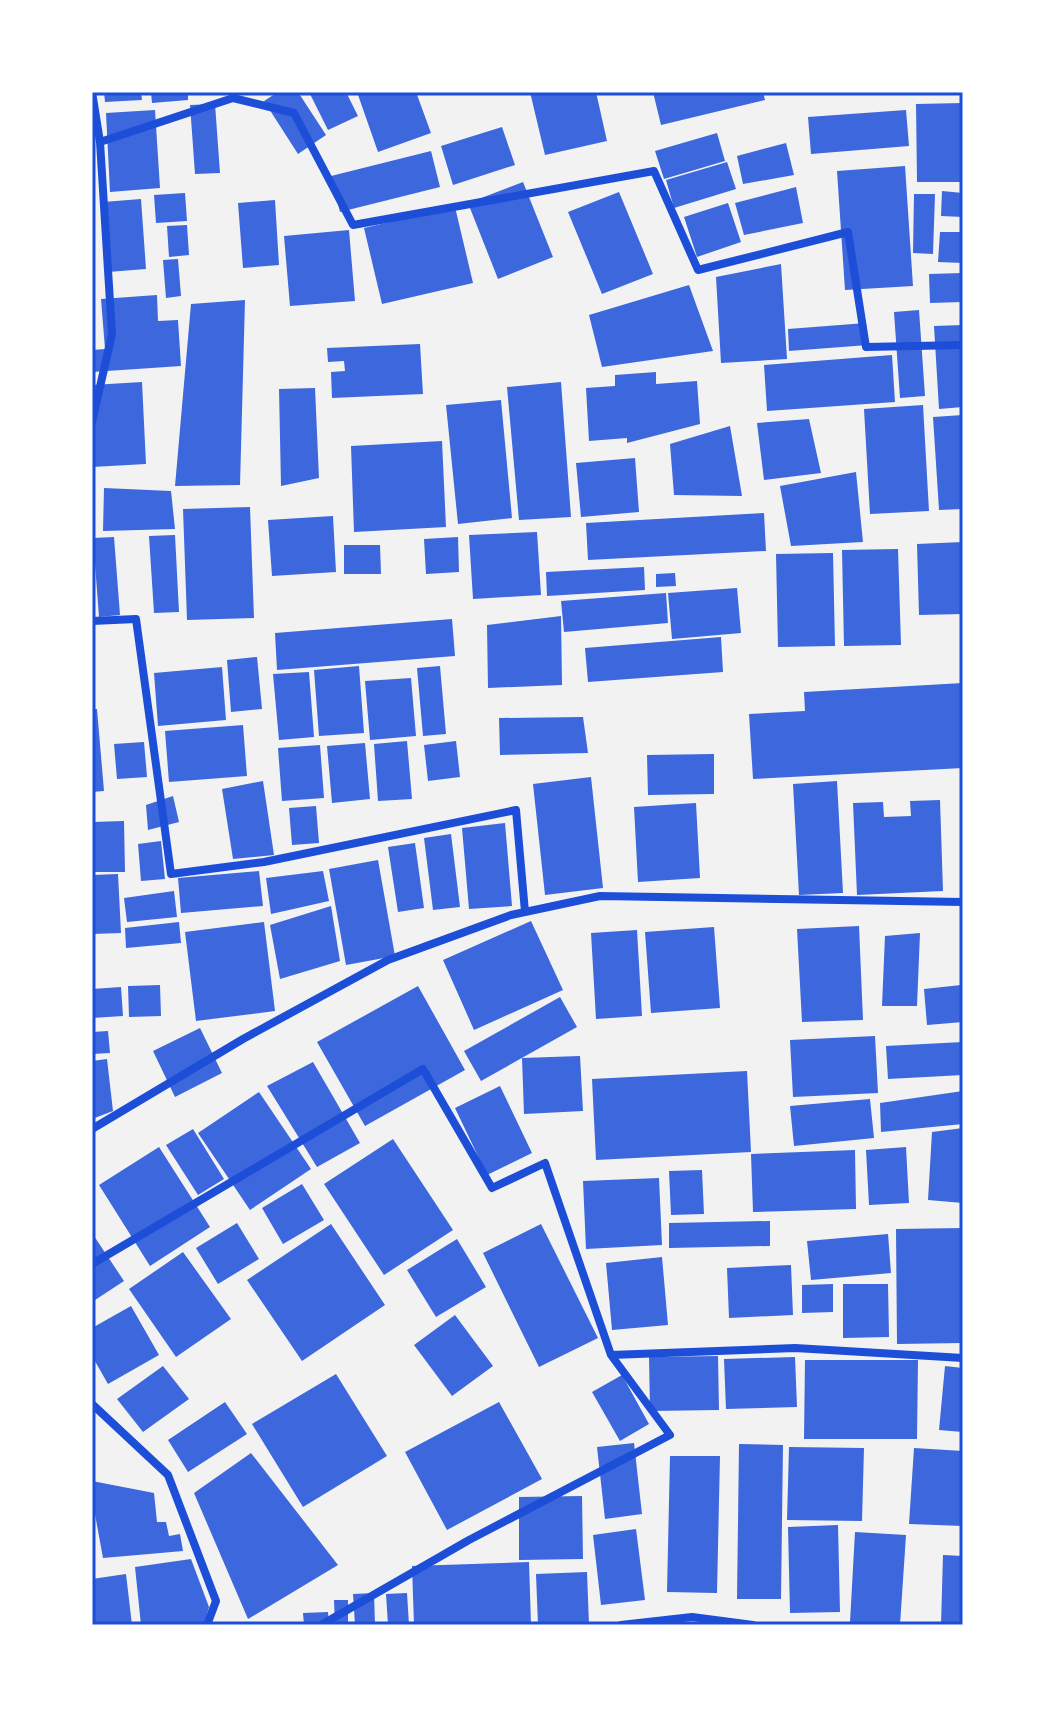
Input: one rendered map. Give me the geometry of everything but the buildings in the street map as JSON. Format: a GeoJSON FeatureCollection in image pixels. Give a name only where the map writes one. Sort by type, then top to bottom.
{"type":"FeatureCollection","features":[{"type":"Feature","properties":{"kind":"street"},"geometry":{"type":"LineString","coordinates":[[92,92],[100,142],[112,334],[92,422]]}},
{"type":"Feature","properties":{"kind":"street"},"geometry":{"type":"LineString","coordinates":[[100,142],[233,98],[294,113],[353,225],[654,171],[698,270],[848,232],[866,347],[963,345]]}},
{"type":"Feature","properties":{"kind":"street"},"geometry":{"type":"LineString","coordinates":[[92,621],[136,619],[171,874],[264,862],[516,810],[525,912]]}},
{"type":"Feature","properties":{"kind":"street"},"geometry":{"type":"LineString","coordinates":[[92,1129],[243,1039],[388,960],[525,912],[600,896],[963,902]]}},
{"type":"Feature","properties":{"kind":"street"},"geometry":{"type":"LineString","coordinates":[[92,1264],[423,1069],[492,1188],[545,1163],[611,1355],[670,1435],[469,1540],[321,1625]]}},
{"type":"Feature","properties":{"kind":"street"},"geometry":{"type":"LineString","coordinates":[[611,1355],[795,1348],[963,1358]]}},
{"type":"Feature","properties":{"kind":"street"},"geometry":{"type":"LineString","coordinates":[[92,1404],[168,1475],[216,1601],[207,1625]]}},
{"type":"Feature","properties":{"kind":"street"},"geometry":{"type":"LineString","coordinates":[[621,1625],[692,1617],[753,1625]]}}]}
